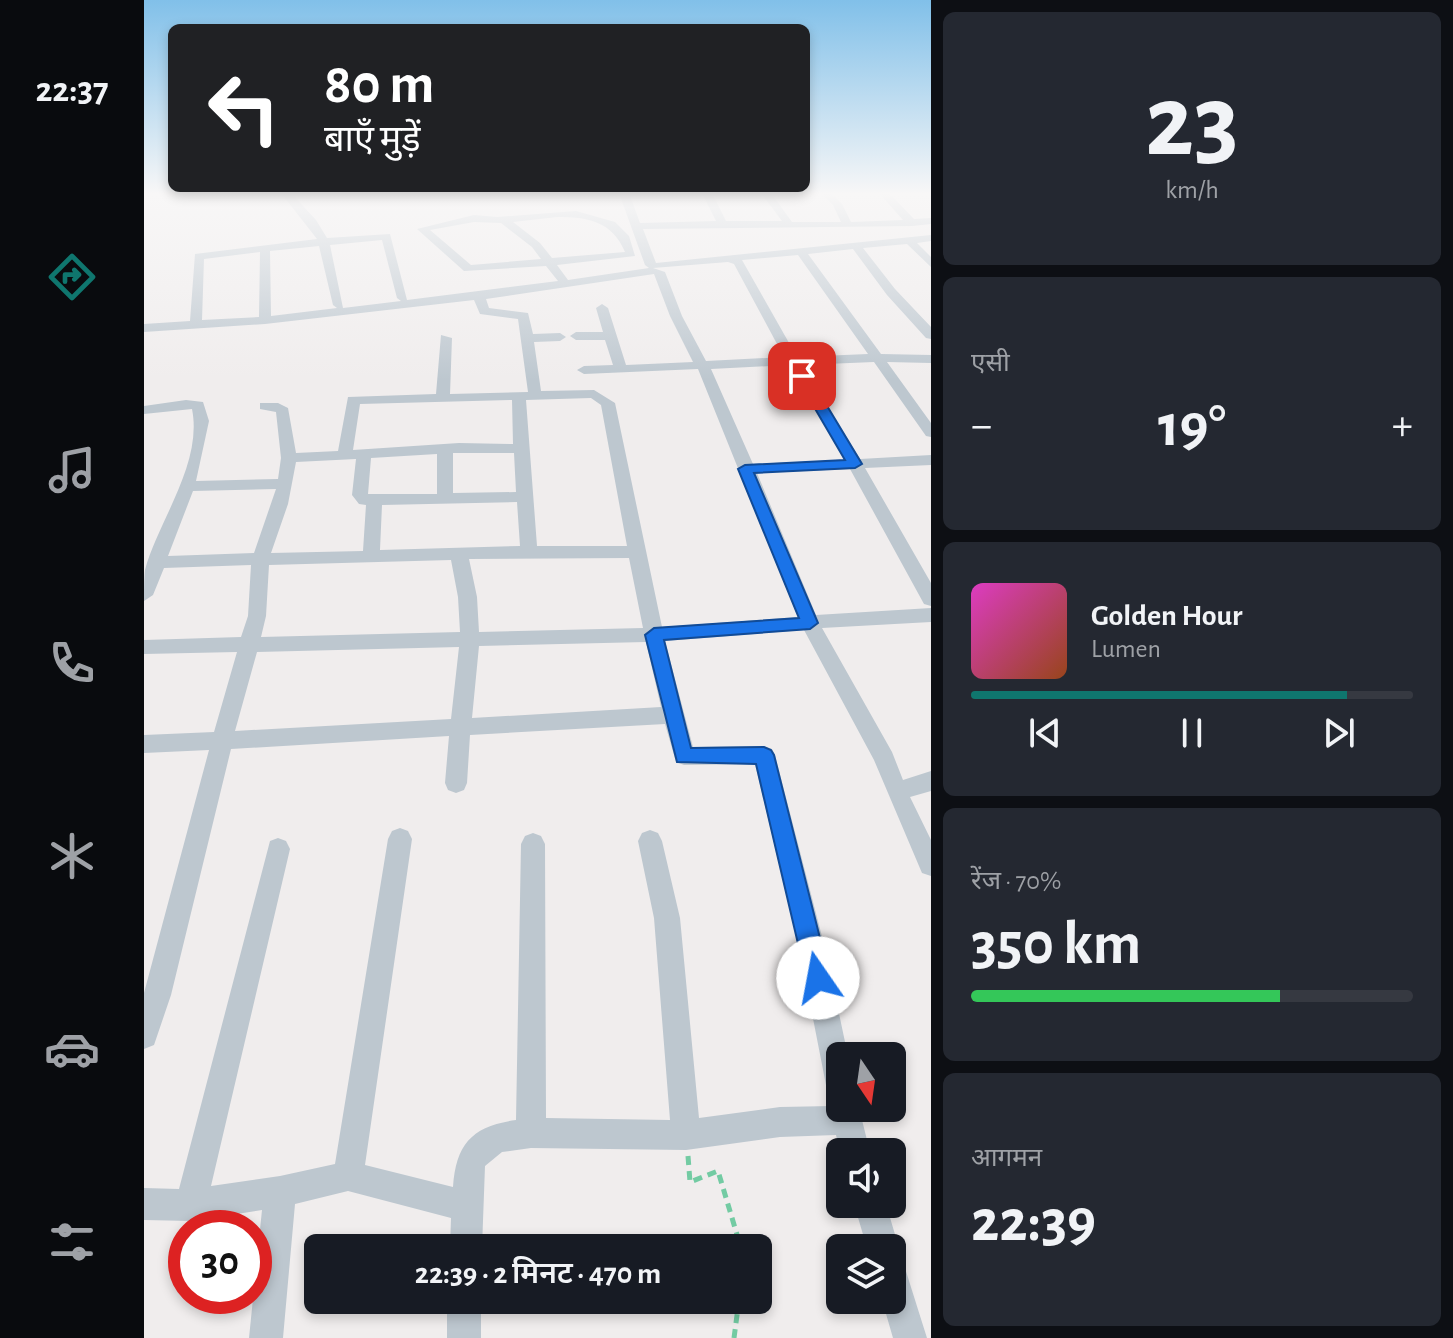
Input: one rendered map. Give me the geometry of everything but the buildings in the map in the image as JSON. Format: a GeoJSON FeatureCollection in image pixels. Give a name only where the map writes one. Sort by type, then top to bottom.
{"type":"FeatureCollection","features":[{"type":"Feature","properties":{"kind":"street"},"geometry":{"type":"LineString","coordinates":[[197,324],[199,256],[204,255]]}},
{"type":"Feature","properties":{"kind":"street"},"geometry":{"type":"LineString","coordinates":[[265,255],[265,318]]}},
{"type":"Feature","properties":{"kind":"street"},"geometry":{"type":"LineString","coordinates":[[327,255],[339,305]]}},
{"type":"Feature","properties":{"kind":"street"},"geometry":{"type":"LineString","coordinates":[[391,255],[403,298]]}},
{"type":"Feature","properties":{"kind":"street"},"geometry":{"type":"LineString","coordinates":[[452,255],[468,269],[622,255]]}},
{"type":"Feature","properties":{"kind":"street"},"geometry":{"type":"LineString","coordinates":[[544,255],[563,280]]}},
{"type":"Feature","properties":{"kind":"street"},"geometry":{"type":"LineString","coordinates":[[651,255],[676,316],[703,364],[810,623],[884,759],[896,792],[931,865]]}},
{"type":"Feature","properties":{"kind":"street"},"geometry":{"type":"LineString","coordinates":[[734,260],[760,255]]}},
{"type":"Feature","properties":{"kind":"street"},"geometry":{"type":"LineString","coordinates":[[265,318],[339,305],[779,255]]}},
{"type":"Feature","properties":{"kind":"street"},"geometry":{"type":"LineString","coordinates":[[804,255],[931,433]]}},
{"type":"Feature","properties":{"kind":"street"},"geometry":{"type":"LineString","coordinates":[[864,255],[891,292],[931,335]]}},
{"type":"Feature","properties":{"kind":"street"},"geometry":{"type":"LineString","coordinates":[[734,260],[783,346],[795,360],[931,599]]}},
{"type":"Feature","properties":{"kind":"street"},"geometry":{"type":"LineString","coordinates":[[144,328],[479,296],[656,268]]}},
{"type":"Feature","properties":{"kind":"street"},"geometry":{"type":"LineString","coordinates":[[479,296],[484,311],[524,316],[527,395],[521,449],[529,552]]}},
{"type":"Feature","properties":{"kind":"street"},"geometry":{"type":"LineString","coordinates":[[602,308],[621,369]]}},
{"type":"Feature","properties":{"kind":"street"},"geometry":{"type":"LineString","coordinates":[[576,336],[609,336]]}},
{"type":"Feature","properties":{"kind":"street"},"geometry":{"type":"LineString","coordinates":[[527,338],[560,337]]}},
{"type":"Feature","properties":{"kind":"street"},"geometry":{"type":"LineString","coordinates":[[443,398],[446,338]]}},
{"type":"Feature","properties":{"kind":"street"},"geometry":{"type":"LineString","coordinates":[[584,370],[795,360],[931,359]]}},
{"type":"Feature","properties":{"kind":"street"},"geometry":{"type":"LineString","coordinates":[[345,453],[353,400],[594,394],[608,403],[654,635],[684,756],[764,755],[809,936],[831,1042]]}},
{"type":"Feature","properties":{"kind":"street"},"geometry":{"type":"LineString","coordinates":[[144,410],[198,405],[202,433],[187,486],[144,595]]}},
{"type":"Feature","properties":{"kind":"street"},"geometry":{"type":"LineString","coordinates":[[144,1035],[250,644],[257,616],[260,560],[285,484],[289,458],[283,411],[278,407],[265,406]]}},
{"type":"Feature","properties":{"kind":"street"},"geometry":{"type":"LineString","coordinates":[[445,449],[445,499]]}},
{"type":"Feature","properties":{"kind":"street"},"geometry":{"type":"LineString","coordinates":[[289,458],[364,452],[521,449]]}},
{"type":"Feature","properties":{"kind":"street"},"geometry":{"type":"LineString","coordinates":[[364,452],[360,495],[365,500],[526,497]]}},
{"type":"Feature","properties":{"kind":"street"},"geometry":{"type":"LineString","coordinates":[[745,469],[931,460]]}},
{"type":"Feature","properties":{"kind":"street"},"geometry":{"type":"LineString","coordinates":[[187,486],[285,484]]}},
{"type":"Feature","properties":{"kind":"street"},"geometry":{"type":"LineString","coordinates":[[371,557],[374,500]]}},
{"type":"Feature","properties":{"kind":"street"},"geometry":{"type":"LineString","coordinates":[[155,562],[637,552]]}},
{"type":"Feature","properties":{"kind":"street"},"geometry":{"type":"LineString","coordinates":[[456,783],[469,640],[466,579],[459,555]]}},
{"type":"Feature","properties":{"kind":"street"},"geometry":{"type":"LineString","coordinates":[[144,647],[654,635],[931,615]]}},
{"type":"Feature","properties":{"kind":"street"},"geometry":{"type":"LineString","coordinates":[[144,744],[674,715]]}},
{"type":"Feature","properties":{"kind":"street"},"geometry":{"type":"LineString","coordinates":[[896,792],[931,781]]}},
{"type":"Feature","properties":{"kind":"street"},"geometry":{"type":"LineString","coordinates":[[348,1176],[400,839]]}},
{"type":"Feature","properties":{"kind":"street"},"geometry":{"type":"LineString","coordinates":[[650,841],[667,918],[686,1135]]}},
{"type":"Feature","properties":{"kind":"street"},"geometry":{"type":"LineString","coordinates":[[531,1133],[533,844]]}},
{"type":"Feature","properties":{"kind":"street"},"geometry":{"type":"LineString","coordinates":[[191,1205],[278,849]]}},
{"type":"Feature","properties":{"kind":"street"},"geometry":{"type":"LineString","coordinates":[[466,1234],[468,1176],[476,1152],[497,1138],[531,1133],[686,1135],[826,1116]]}},
{"type":"Feature","properties":{"kind":"street"},"geometry":{"type":"LineString","coordinates":[[144,1204],[191,1205],[280,1192],[348,1176],[467,1206]]}},
{"type":"Feature","properties":{"kind":"street"},"geometry":{"type":"LineString","coordinates":[[266,1338],[280,1192]]}},
{"type":"Feature","properties":{"kind":"street"},"geometry":{"type":"LineString","coordinates":[[464,1314],[464,1338]]}},
{"type":"Feature","properties":{"kind":"street"},"geometry":{"type":"LineString","coordinates":[[903,1314],[910,1338]]}},
{"type":"Feature","properties":{"kind":"path"},"geometry":{"type":"LineString","coordinates":[[686,1135],[690,1182],[718,1171],[737,1234]]}},
{"type":"Feature","properties":{"kind":"path"},"geometry":{"type":"LineString","coordinates":[[734,1338],[737,1314]]}},
{"type":"Feature","properties":{"kind":"route"},"geometry":{"type":"LineString","coordinates":[[802,376],[855,464],[745,469],[810,623],[654,635],[684,756],[764,755],[818,978]]}}]}
